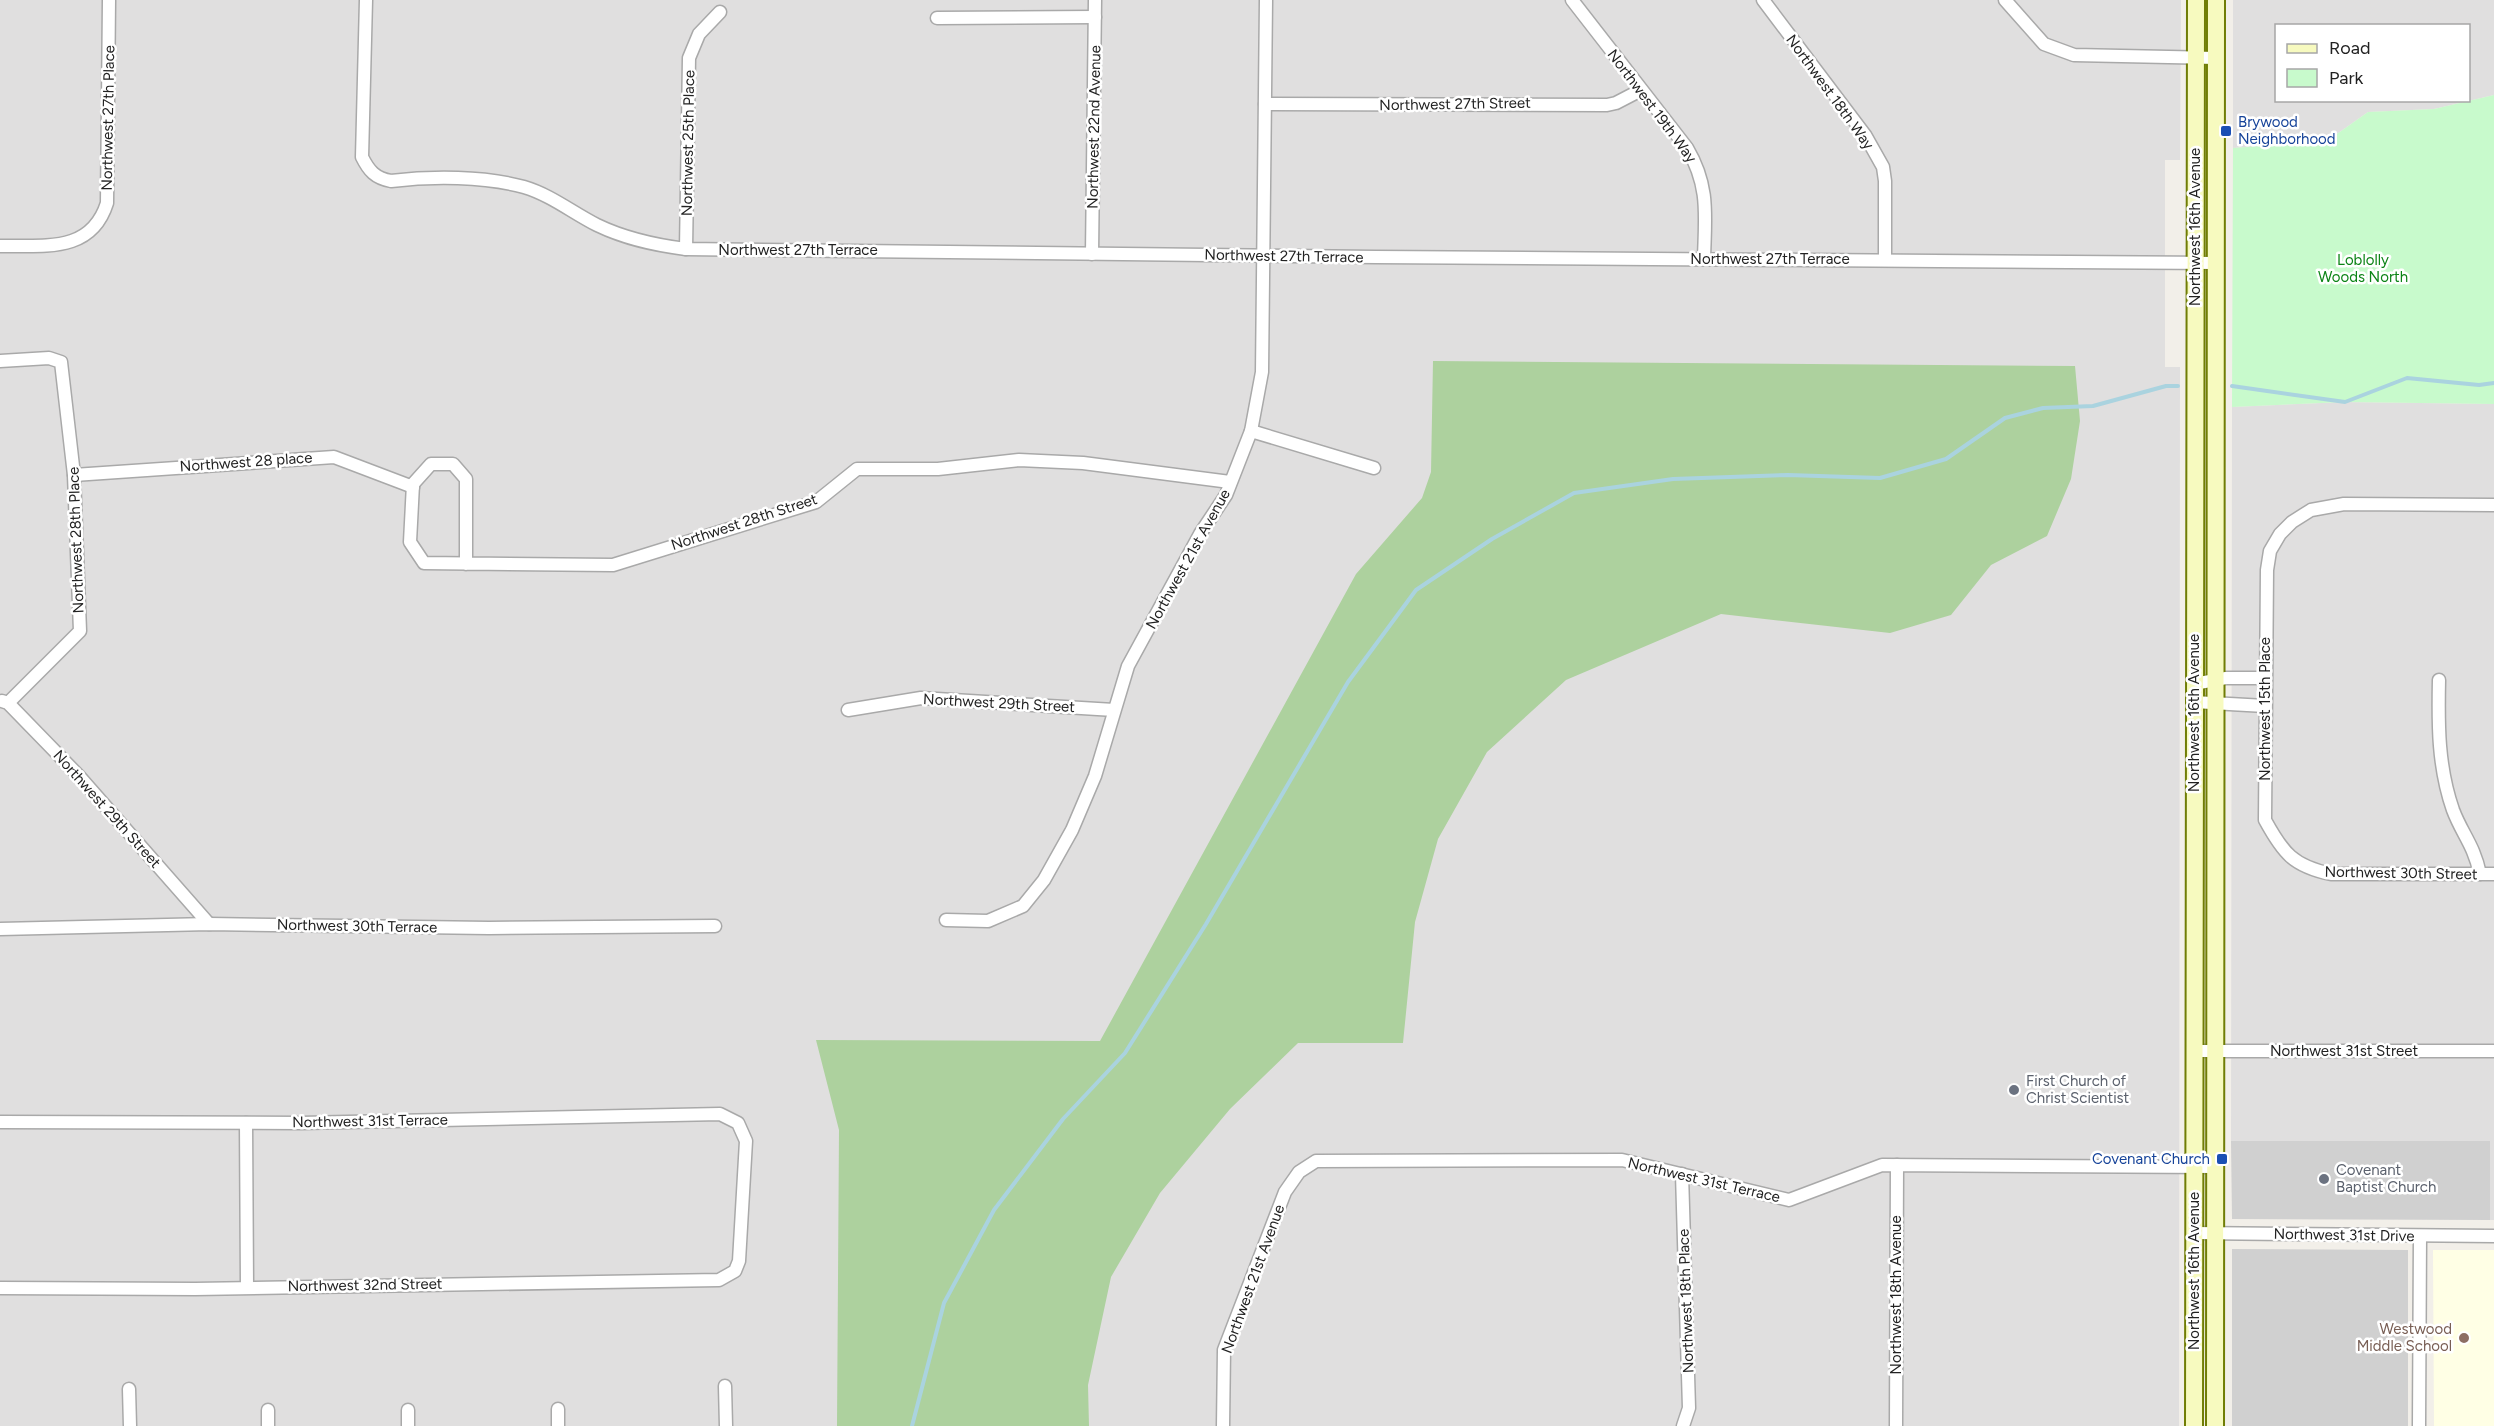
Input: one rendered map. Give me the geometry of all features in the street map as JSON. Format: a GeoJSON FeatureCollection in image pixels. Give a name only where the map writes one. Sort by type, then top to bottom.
{"type":"FeatureCollection","features":[{"type":"Feature","properties":{"kind":"main road","name":"Northwest 16th Avenue"},"geometry":{"type":"LineString","coordinates":[[2194,1426],[2196,0]]}},
{"type":"Feature","properties":{"kind":"main road","name":"Northwest 16th Avenue"},"geometry":{"type":"LineString","coordinates":[[2215,1426],[2216,0]]}},
{"type":"Feature","properties":{"kind":"main road"},"geometry":{"type":"LineString","coordinates":[[2195,477],[2215,477]]}},
{"type":"Feature","properties":{"kind":"street","name":"Northwest 27th Place"},"geometry":{"type":"LineString","coordinates":[[0,246],[71,243],[91,232],[103,216],[107,203],[109,0]]}},
{"type":"Feature","properties":{"kind":"street","name":"Northwest 27th Terrace"},"geometry":{"type":"LineString","coordinates":[[366,0],[362,157],[369,171],[382,179],[391,181],[461,180],[525,188],[563,205],[597,225],[646,244],[686,249],[1092,254],[2216,263]]}},
{"type":"Feature","properties":{"kind":"street","name":"Northwest 22nd Avenue"},"geometry":{"type":"LineString","coordinates":[[1092,254],[1095,0]]}},
{"type":"Feature","properties":{"kind":"street","name":"Northwest 21st Avenue"},"geometry":{"type":"LineString","coordinates":[[945,920],[988,921],[1023,906],[1044,880],[1072,830],[1095,776],[1128,666],[1200,534],[1226,495],[1251,430],[1262,372],[1266,0]]}},
{"type":"Feature","properties":{"kind":"street","name":"Northwest 19th Way"},"geometry":{"type":"LineString","coordinates":[[1572,0],[1687,148],[1699,169],[1703,182],[1704,259]]}},
{"type":"Feature","properties":{"kind":"street","name":"Northwest 18th Way"},"geometry":{"type":"LineString","coordinates":[[1763,0],[1864,135],[1883,167],[1885,260]]}},
{"type":"Feature","properties":{"kind":"street"},"geometry":{"type":"LineString","coordinates":[[2005,0],[2044,44],[2074,56],[2216,58]]}},
{"type":"Feature","properties":{"kind":"street","name":"Northwest 25th Place"},"geometry":{"type":"LineString","coordinates":[[686,249],[689,58],[699,34],[720,12]]}},
{"type":"Feature","properties":{"kind":"street"},"geometry":{"type":"LineString","coordinates":[[937,18],[1095,17]]}},
{"type":"Feature","properties":{"kind":"street","name":"Northwest 27th Street"},"geometry":{"type":"LineString","coordinates":[[1265,104],[1607,105],[1617,103],[1641,90]]}},
{"type":"Feature","properties":{"kind":"street","name":"Northwest 28th Place"},"geometry":{"type":"LineString","coordinates":[[0,361],[49,358],[61,362],[66,383],[74,475],[80,631],[4,702]]}},
{"type":"Feature","properties":{"kind":"street"},"geometry":{"type":"LineString","coordinates":[[1251,430],[1374,468]]}},
{"type":"Feature","properties":{"kind":"street","name":"Northwest 28 place"},"geometry":{"type":"LineString","coordinates":[[74,475],[334,458],[413,487]]}},
{"type":"Feature","properties":{"kind":"street","name":"Northwest 28th Street"},"geometry":{"type":"LineString","coordinates":[[413,487],[410,542],[424,563],[613,565],[816,502],[857,469],[938,469],[1019,460],[1083,463],[1230,482]]}},
{"type":"Feature","properties":{"kind":"street"},"geometry":{"type":"LineString","coordinates":[[413,487],[431,464],[453,464],[466,478],[466,564]]}},
{"type":"Feature","properties":{"kind":"street","name":"Northwest 15th Place"},"geometry":{"type":"LineString","coordinates":[[2309,869],[2281,849],[2265,820],[2267,570],[2270,551],[2280,534],[2292,522],[2311,510],[2344,504],[2494,506]]}},
{"type":"Feature","properties":{"kind":"street"},"geometry":{"type":"LineString","coordinates":[[2194,684],[2216,680],[2265,678]]}},
{"type":"Feature","properties":{"kind":"street"},"geometry":{"type":"LineString","coordinates":[[2439,680],[2438,729],[2442,775],[2454,812],[2476,852],[2480,874]]}},
{"type":"Feature","properties":{"kind":"street","name":"Northwest 29th Street"},"geometry":{"type":"LineString","coordinates":[[848,710],[921,698],[1114,710]]}},
{"type":"Feature","properties":{"kind":"street","name":"Northwest 29th Street"},"geometry":{"type":"LineString","coordinates":[[4,702],[78,775],[209,924]]}},
{"type":"Feature","properties":{"kind":"street"},"geometry":{"type":"LineString","coordinates":[[2194,702],[2226,706],[2265,705]]}},
{"type":"Feature","properties":{"kind":"street","name":"Northwest 30th Street"},"geometry":{"type":"LineString","coordinates":[[2309,869],[2331,874],[2494,874]]}},
{"type":"Feature","properties":{"kind":"street","name":"Northwest 30th Terrace"},"geometry":{"type":"LineString","coordinates":[[0,930],[209,924],[489,928],[715,926]]}},
{"type":"Feature","properties":{"kind":"street","name":"Northwest 31st Street"},"geometry":{"type":"LineString","coordinates":[[2194,1051],[2494,1051]]}},
{"type":"Feature","properties":{"kind":"street","name":"Northwest 31st Terrace"},"geometry":{"type":"LineString","coordinates":[[0,1122],[246,1123],[720,1114],[738,1123],[746,1141],[739,1261],[729,1276]]}},
{"type":"Feature","properties":{"kind":"street"},"geometry":{"type":"LineString","coordinates":[[246,1123],[247,1287]]}},
{"type":"Feature","properties":{"kind":"street","name":"Northwest 31st Terrace"},"geometry":{"type":"LineString","coordinates":[[1299,1172],[1317,1161],[1622,1160],[1789,1200],[1882,1165],[2215,1167]]}},
{"type":"Feature","properties":{"kind":"street","name":"Northwest 18th Avenue"},"geometry":{"type":"LineString","coordinates":[[1896,1426],[1897,1165]]}},
{"type":"Feature","properties":{"kind":"street","name":"Northwest 21st Avenue"},"geometry":{"type":"LineString","coordinates":[[1223,1426],[1224,1350],[1285,1192],[1299,1172]]}},
{"type":"Feature","properties":{"kind":"street","name":"Northwest 18th Place"},"geometry":{"type":"LineString","coordinates":[[1682,1174],[1689,1407],[1683,1426]]}},
{"type":"Feature","properties":{"kind":"street","name":"Northwest 31st Drive"},"geometry":{"type":"LineString","coordinates":[[2194,1233],[2494,1236]]}},
{"type":"Feature","properties":{"kind":"street"},"geometry":{"type":"LineString","coordinates":[[2419,1426],[2420,1236]]}},
{"type":"Feature","properties":{"kind":"street","name":"Northwest 32nd Street"},"geometry":{"type":"LineString","coordinates":[[0,1288],[708,1281],[729,1276]]}},
{"type":"Feature","properties":{"kind":"street"},"geometry":{"type":"LineString","coordinates":[[725,1386],[726,1426]]}},
{"type":"Feature","properties":{"kind":"street"},"geometry":{"type":"LineString","coordinates":[[129,1389],[130,1426]]}},
{"type":"Feature","properties":{"kind":"street"},"geometry":{"type":"LineString","coordinates":[[558,1409],[558,1426]]}},
{"type":"Feature","properties":{"kind":"street"},"geometry":{"type":"LineString","coordinates":[[268,1410],[268,1426]]}},
{"type":"Feature","properties":{"kind":"street"},"geometry":{"type":"LineString","coordinates":[[408,1410],[408,1426]]}},
{"type":"Feature","properties":{"kind":"shaded area"},"geometry":{"type":"Polygon","coordinates":[[[0,0],[2181,0],[2180,160],[2165,160],[2165,367],[2180,367],[2179,1426],[0,1426],[0,0]]]}},
{"type":"Feature","properties":{"kind":"shaded area"},"geometry":{"type":"Polygon","coordinates":[[[2233,0],[2494,0],[2494,95],[2470,101],[2470,24],[2275,24],[2275,102],[2464,102],[2434,109],[2368,112],[2327,141],[2233,148],[2233,0]]]}},
{"type":"Feature","properties":{"kind":"shaded area"},"geometry":{"type":"Polygon","coordinates":[[[2345,402],[2494,404],[2494,1220],[2490,1220],[2490,1141],[2231,1141],[2232,407],[2345,402]]]}},
{"type":"Feature","properties":{"kind":"shaded area","name":"Covenant Baptist Church"},"geometry":{"type":"Polygon","coordinates":[[[2231,1141],[2490,1141],[2490,1220],[2232,1219],[2231,1141]]]}},
{"type":"Feature","properties":{"kind":"shaded area"},"geometry":{"type":"Polygon","coordinates":[[[2232,1249],[2408,1250],[2408,1426],[2232,1426],[2232,1249]]]}},
{"type":"Feature","properties":{"kind":"shaded area","name":"Westwood Middle School"},"geometry":{"type":"Polygon","coordinates":[[[2433,1250],[2494,1250],[2494,1426],[2434,1426],[2433,1250]]]}},
{"type":"Feature","properties":{"kind":"green space","name":"Loblolly Woods North"},"geometry":{"type":"Polygon","coordinates":[[[2494,95],[2494,404],[2345,402],[2232,407],[2233,148],[2327,141],[2368,112],[2434,109],[2494,95]]]}},
{"type":"Feature","properties":{"kind":"green space"},"geometry":{"type":"Polygon","coordinates":[[[1433,361],[2075,366],[2080,421],[2071,479],[2047,536],[1991,565],[1951,615],[1890,633],[1721,614],[1566,680],[1487,752],[1438,839],[1415,922],[1403,1043],[1298,1043],[1230,1109],[1160,1193],[1111,1277],[1088,1385],[1089,1426],[837,1426],[839,1130],[816,1040],[1100,1041],[1356,574],[1422,498],[1431,472],[1433,361]]]}},
{"type":"Feature","properties":{"kind":"waterway"},"geometry":{"type":"LineString","coordinates":[[2232,386],[2345,402],[2407,378],[2479,385],[2494,383]]}},
{"type":"Feature","properties":{"kind":"waterway"},"geometry":{"type":"LineString","coordinates":[[912,1426],[944,1303],[994,1210],[1063,1119],[1125,1053],[1206,924],[1348,682],[1416,590],[1492,539],[1574,493],[1673,479],[1788,475],[1880,478],[1946,459],[2005,418],[2043,408],[2093,406],[2166,386],[2178,386]]}},
{"type":"Feature","properties":{"kind":"place","name":"Brywood Neighborhood"},"geometry":{"type":"Point","coordinates":[2226,131]}},
{"type":"Feature","properties":{"kind":"place","name":"First Church of Christ Scientist"},"geometry":{"type":"Point","coordinates":[2014,1090]}},
{"type":"Feature","properties":{"kind":"place","name":"Covenant Church"},"geometry":{"type":"Point","coordinates":[2222,1159]}},
{"type":"Feature","properties":{"kind":"place","name":"Covenant Baptist Church"},"geometry":{"type":"Point","coordinates":[2324,1179]}},
{"type":"Feature","properties":{"kind":"place","name":"Westwood Middle School"},"geometry":{"type":"Point","coordinates":[2464,1338]}}]}
